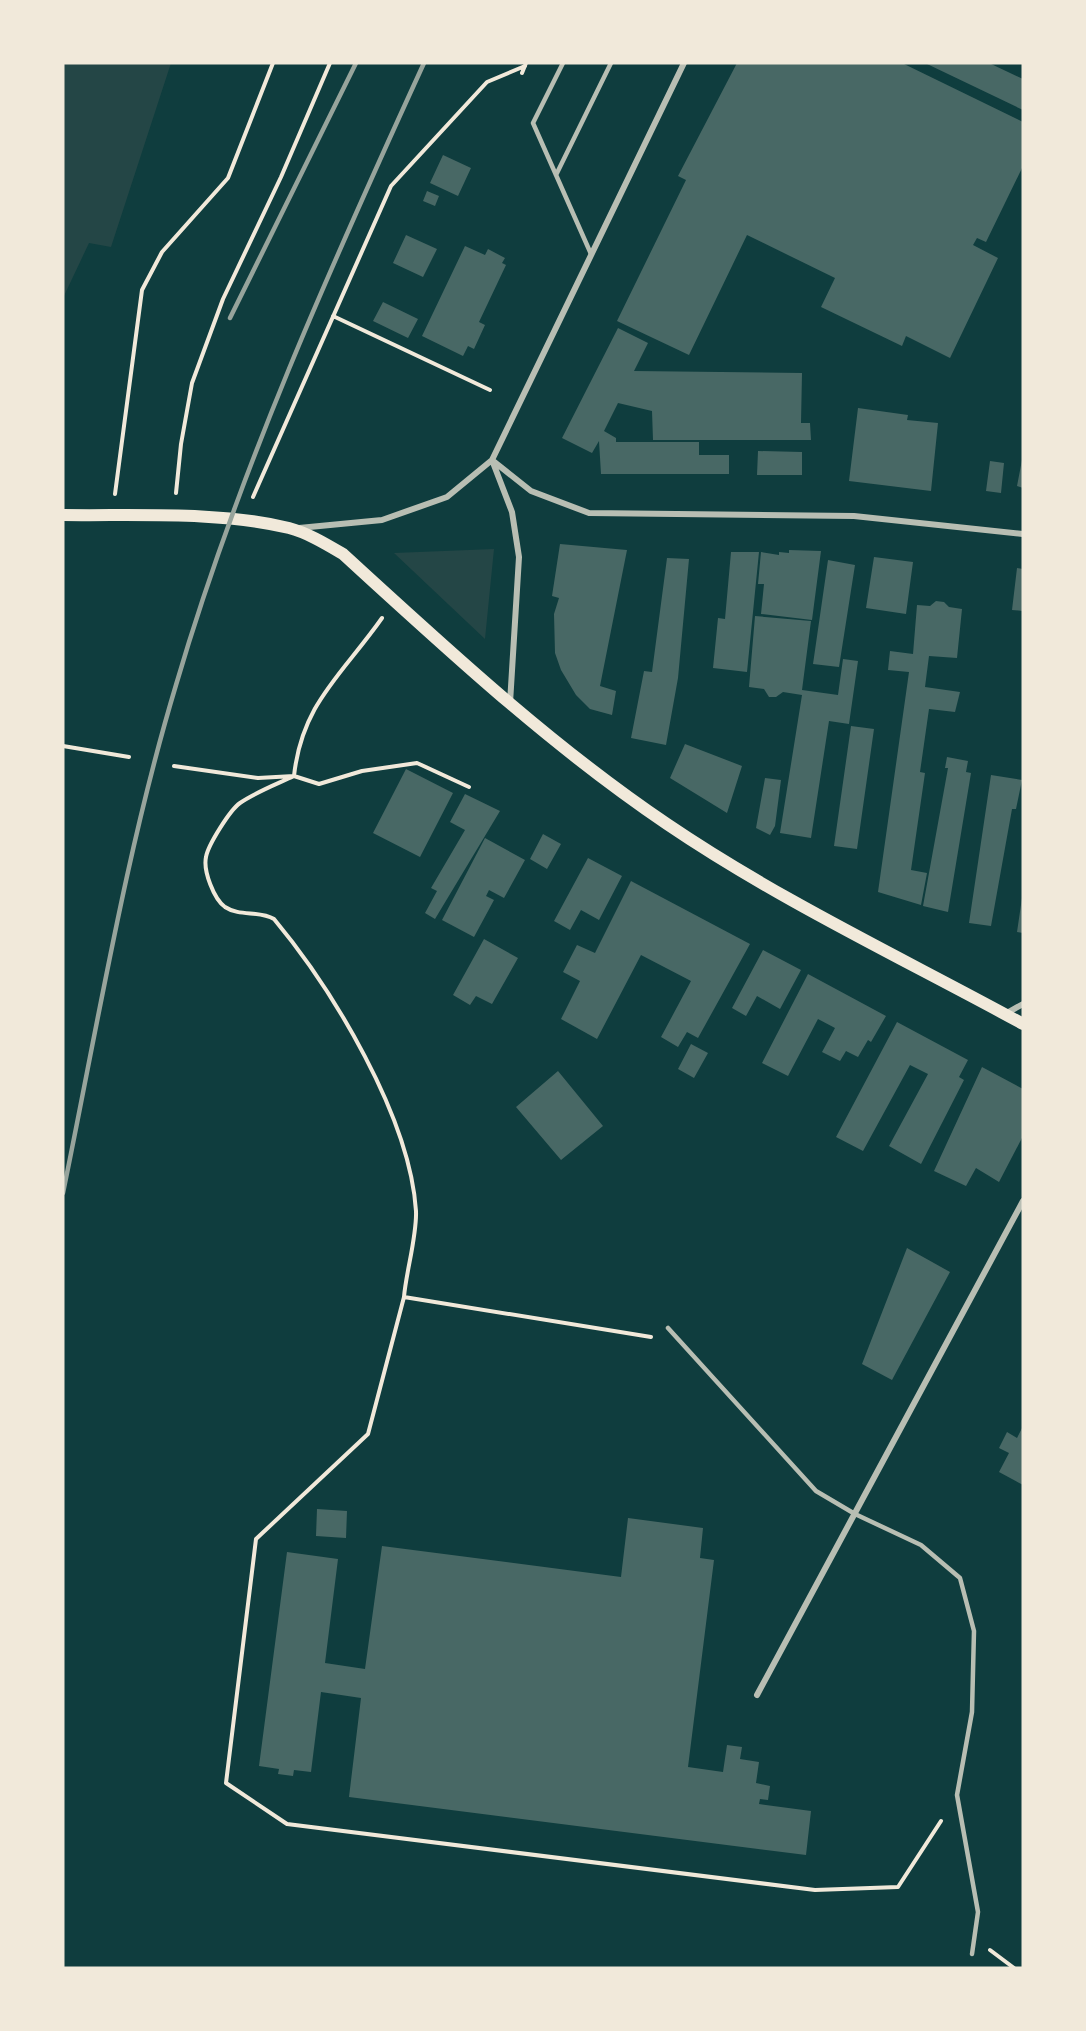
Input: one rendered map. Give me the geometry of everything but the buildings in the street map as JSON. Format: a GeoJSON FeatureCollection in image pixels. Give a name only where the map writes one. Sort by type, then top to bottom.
{"type":"FeatureCollection","features":[{"type":"Feature","properties":{"kind":"main road"},"geometry":{"type":"LineString","coordinates":[[63,515],[229,519],[289,528],[343,554],[510,704],[616,789],[725,861],[806,908],[1023,1024]]}},
{"type":"Feature","properties":{"kind":"street"},"geometry":{"type":"LineString","coordinates":[[289,528],[382,520],[447,497],[492,460],[684,63]]}},
{"type":"Feature","properties":{"kind":"street"},"geometry":{"type":"LineString","coordinates":[[492,460],[531,491],[589,513],[854,516],[1023,534]]}},
{"type":"Feature","properties":{"kind":"street"},"geometry":{"type":"LineString","coordinates":[[492,460],[512,512],[519,557],[510,704]]}},
{"type":"Feature","properties":{"kind":"street"},"geometry":{"type":"LineString","coordinates":[[1005,1014],[1023,1004]]}},
{"type":"Feature","properties":{"kind":"street"},"geometry":{"type":"LineString","coordinates":[[758,1695],[1023,1201]]}},
{"type":"Feature","properties":{"kind":"lane"},"geometry":{"type":"LineString","coordinates":[[563,63],[533,123],[592,254]]}},
{"type":"Feature","properties":{"kind":"lane"},"geometry":{"type":"LineString","coordinates":[[556,175],[611,63]]}},
{"type":"Feature","properties":{"kind":"lane"},"geometry":{"type":"LineString","coordinates":[[668,1328],[816,1491],[855,1514],[921,1545],[960,1578],[974,1631],[972,1712],[957,1795],[978,1911],[972,1953]]}},
{"type":"Feature","properties":{"kind":"path"},"geometry":{"type":"LineString","coordinates":[[112,516],[142,290],[162,252],[228,178],[273,63]]}},
{"type":"Feature","properties":{"kind":"path"},"geometry":{"type":"LineString","coordinates":[[172,517],[181,444],[192,383],[223,299],[281,177],[330,63]]}},
{"type":"Feature","properties":{"kind":"path"},"geometry":{"type":"LineString","coordinates":[[522,73],[526,64]]}},
{"type":"Feature","properties":{"kind":"path"},"geometry":{"type":"LineString","coordinates":[[253,497],[391,186],[487,82],[526,64]]}},
{"type":"Feature","properties":{"kind":"path"},"geometry":{"type":"LineString","coordinates":[[333,316],[490,390]]}},
{"type":"Feature","properties":{"kind":"path"},"geometry":{"type":"LineString","coordinates":[[294,776],[297,746],[314,705],[394,601]]}},
{"type":"Feature","properties":{"kind":"path"},"geometry":{"type":"LineString","coordinates":[[63,746],[129,757]]}},
{"type":"Feature","properties":{"kind":"path"},"geometry":{"type":"LineString","coordinates":[[174,766],[258,778],[294,776],[319,784],[362,771],[417,763],[469,787]]}},
{"type":"Feature","properties":{"kind":"path"},"geometry":{"type":"LineString","coordinates":[[294,776],[239,803],[220,829],[205,857],[209,878],[215,894],[225,908],[246,914],[264,913],[274,918],[351,1029],[375,1076],[403,1146],[416,1212],[404,1297],[368,1434],[256,1539],[225,1783],[287,1824],[815,1890],[898,1887],[957,1795]]}},
{"type":"Feature","properties":{"kind":"path"},"geometry":{"type":"LineString","coordinates":[[404,1297],[658,1338],[668,1328]]}},
{"type":"Feature","properties":{"kind":"path"},"geometry":{"type":"LineString","coordinates":[[974,1940],[1009,1961],[1014,1968]]}},
{"type":"Feature","properties":{"kind":"shaded area"},"geometry":{"type":"Polygon","coordinates":[[[63,63],[171,63],[111,247],[89,243],[63,298],[63,63]]]}},
{"type":"Feature","properties":{"kind":"shaded area"},"geometry":{"type":"Polygon","coordinates":[[[494,549],[485,639],[394,553],[494,549]]]}},
{"type":"Feature","properties":{"kind":"railway"},"geometry":{"type":"LineString","coordinates":[[230,318],[356,63]]}},
{"type":"Feature","properties":{"kind":"railway"},"geometry":{"type":"LineString","coordinates":[[63,1193],[142,810],[176,685],[201,605],[258,447],[321,292],[424,63]]}}]}
